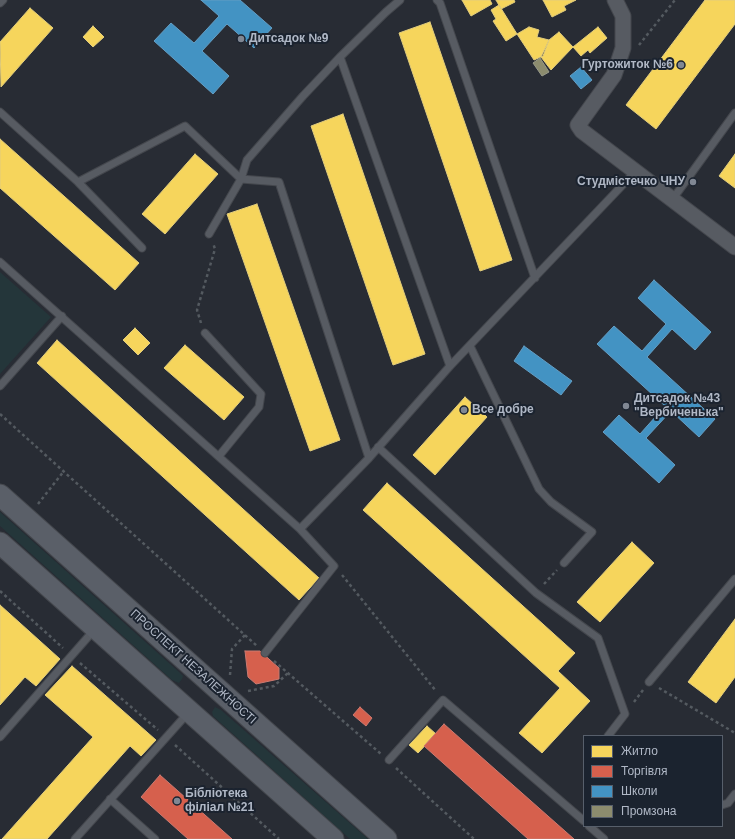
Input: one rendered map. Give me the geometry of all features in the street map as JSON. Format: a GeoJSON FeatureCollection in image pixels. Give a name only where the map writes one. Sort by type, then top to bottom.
{"type":"FeatureCollection","features":[{"type":"Feature","properties":{"kind":"main road","name":"ПРОСПЕКТ НЕЗАЛЕЖНОСТІ"},"geometry":{"type":"LineString","coordinates":[[0,495],[386,839]]}},
{"type":"Feature","properties":{"kind":"main road"},"geometry":{"type":"LineString","coordinates":[[1,546],[333,839]]}},
{"type":"Feature","properties":{"kind":"street"},"geometry":{"type":"LineString","coordinates":[[615,0],[623,16],[623,48],[614,75],[578,125],[582,131],[735,247]]}},
{"type":"Feature","properties":{"kind":"lane"},"geometry":{"type":"LineString","coordinates":[[0,3],[3,0]]}},
{"type":"Feature","properties":{"kind":"lane"},"geometry":{"type":"LineString","coordinates":[[209,234],[241,179],[247,160],[340,57],[400,0]]}},
{"type":"Feature","properties":{"kind":"lane"},"geometry":{"type":"LineString","coordinates":[[437,0],[440,3],[535,278]]}},
{"type":"Feature","properties":{"kind":"lane"},"geometry":{"type":"LineString","coordinates":[[340,57],[450,366]]}},
{"type":"Feature","properties":{"kind":"lane"},"geometry":{"type":"LineString","coordinates":[[0,112],[78,182],[142,248]]}},
{"type":"Feature","properties":{"kind":"lane"},"geometry":{"type":"LineString","coordinates":[[672,200],[735,113]]}},
{"type":"Feature","properties":{"kind":"lane"},"geometry":{"type":"LineString","coordinates":[[78,182],[185,126],[241,179],[279,182],[369,458]]}},
{"type":"Feature","properties":{"kind":"lane"},"geometry":{"type":"LineString","coordinates":[[300,529],[369,458],[450,366],[635,172]]}},
{"type":"Feature","properties":{"kind":"lane"},"geometry":{"type":"LineString","coordinates":[[0,262],[300,529],[334,566],[265,653]]}},
{"type":"Feature","properties":{"kind":"lane"},"geometry":{"type":"LineString","coordinates":[[0,386],[62,316]]}},
{"type":"Feature","properties":{"kind":"lane"},"geometry":{"type":"LineString","coordinates":[[205,333],[261,394],[259,408],[219,456]]}},
{"type":"Feature","properties":{"kind":"lane"},"geometry":{"type":"LineString","coordinates":[[470,346],[539,488],[550,502],[592,532],[564,563]]}},
{"type":"Feature","properties":{"kind":"lane"},"geometry":{"type":"LineString","coordinates":[[378,447],[536,593],[598,638],[625,714],[609,735]]}},
{"type":"Feature","properties":{"kind":"lane"},"geometry":{"type":"LineString","coordinates":[[649,682],[735,578]]}},
{"type":"Feature","properties":{"kind":"lane"},"geometry":{"type":"LineString","coordinates":[[0,737],[71,655],[96,629]]}},
{"type":"Feature","properties":{"kind":"lane"},"geometry":{"type":"LineString","coordinates":[[389,760],[443,700],[583,821]]}},
{"type":"Feature","properties":{"kind":"lane"},"geometry":{"type":"LineString","coordinates":[[75,839],[190,712]]}},
{"type":"Feature","properties":{"kind":"lane"},"geometry":{"type":"LineString","coordinates":[[723,805],[728,803],[735,794]]}},
{"type":"Feature","properties":{"kind":"lane"},"geometry":{"type":"LineString","coordinates":[[110,799],[155,839]]}},
{"type":"Feature","properties":{"kind":"lane"},"geometry":{"type":"LineString","coordinates":[[590,827],[604,839]]}},
{"type":"Feature","properties":{"kind":"path"},"geometry":{"type":"LineString","coordinates":[[638,46],[675,0]]}},
{"type":"Feature","properties":{"kind":"path"},"geometry":{"type":"LineString","coordinates":[[205,333],[197,310],[215,249],[209,234]]}},
{"type":"Feature","properties":{"kind":"path"},"geometry":{"type":"LineString","coordinates":[[0,414],[265,653],[389,760],[474,839]]}},
{"type":"Feature","properties":{"kind":"path"},"geometry":{"type":"LineString","coordinates":[[536,593],[564,563]]}},
{"type":"Feature","properties":{"kind":"path"},"geometry":{"type":"LineString","coordinates":[[334,566],[443,700]]}},
{"type":"Feature","properties":{"kind":"path"},"geometry":{"type":"LineString","coordinates":[[0,591],[279,839]]}},
{"type":"Feature","properties":{"kind":"path"},"geometry":{"type":"LineString","coordinates":[[230,678],[232,650],[245,635]]}},
{"type":"Feature","properties":{"kind":"path"},"geometry":{"type":"LineString","coordinates":[[241,687],[247,692],[274,686],[288,673]]}},
{"type":"Feature","properties":{"kind":"path"},"geometry":{"type":"LineString","coordinates":[[625,714],[649,682],[735,733]]}},
{"type":"Feature","properties":{"kind":"shaded area"},"geometry":{"type":"Polygon","coordinates":[[[0,272],[51,317],[0,374],[0,272]]]}},
{"type":"Feature","properties":{"kind":"shaded area"},"geometry":{"type":"Polygon","coordinates":[[[0,512],[179,672],[183,676],[179,683],[172,680],[0,526],[0,512]]]}},
{"type":"Feature","properties":{"kind":"shaded area"},"geometry":{"type":"Polygon","coordinates":[[[215,707],[221,710],[368,839],[350,839],[213,716],[212,712],[215,707]]]}},
{"type":"Feature","properties":{"kind":"building: Житло"},"geometry":{"type":"Polygon","coordinates":[[[462,0],[490,0],[492,4],[471,16],[462,0]]]}},
{"type":"Feature","properties":{"kind":"building: Житло"},"geometry":{"type":"Polygon","coordinates":[[[496,0],[514,0],[515,2],[501,9],[496,0]]]}},
{"type":"Feature","properties":{"kind":"building: Житло"},"geometry":{"type":"Polygon","coordinates":[[[543,0],[576,0],[564,6],[566,10],[552,17],[543,0]]]}},
{"type":"Feature","properties":{"kind":"building: Житло","name":"Гуртожиток №6"},"geometry":{"type":"Polygon","coordinates":[[[705,0],[735,0],[735,24],[656,129],[626,105],[705,0]]]}},
{"type":"Feature","properties":{"kind":"building: Житло"},"geometry":{"type":"Polygon","coordinates":[[[499,5],[517,34],[506,41],[493,21],[496,19],[491,10],[499,5]]]}},
{"type":"Feature","properties":{"kind":"building: Житло"},"geometry":{"type":"Polygon","coordinates":[[[30,8],[53,28],[1,87],[0,42],[30,8]]]}},
{"type":"Feature","properties":{"kind":"building: Житло"},"geometry":{"type":"Polygon","coordinates":[[[430,22],[512,260],[480,271],[399,33],[430,22]]]}},
{"type":"Feature","properties":{"kind":"building: Житло"},"geometry":{"type":"Polygon","coordinates":[[[93,26],[104,37],[93,47],[83,37],[93,26]]]}},
{"type":"Feature","properties":{"kind":"building: Житло"},"geometry":{"type":"Polygon","coordinates":[[[529,27],[539,30],[537,37],[549,40],[543,56],[534,60],[517,34],[529,27]]]}},
{"type":"Feature","properties":{"kind":"building: Житло"},"geometry":{"type":"Polygon","coordinates":[[[598,27],[607,38],[590,53],[588,50],[581,56],[573,47],[598,27]]]}},
{"type":"Feature","properties":{"kind":"building: Житло"},"geometry":{"type":"Polygon","coordinates":[[[559,32],[573,47],[551,70],[541,57],[549,40],[559,32]]]}},
{"type":"Feature","properties":{"kind":"building: Житло"},"geometry":{"type":"Polygon","coordinates":[[[343,114],[425,354],[393,365],[311,126],[343,114]]]}},
{"type":"Feature","properties":{"kind":"building: Житло"},"geometry":{"type":"Polygon","coordinates":[[[0,139],[139,263],[115,290],[0,188],[0,139]]]}},
{"type":"Feature","properties":{"kind":"building: Житло"},"geometry":{"type":"Polygon","coordinates":[[[195,154],[218,174],[165,234],[142,214],[195,154]]]}},
{"type":"Feature","properties":{"kind":"building: Житло"},"geometry":{"type":"Polygon","coordinates":[[[735,154],[735,188],[719,176],[735,154]]]}},
{"type":"Feature","properties":{"kind":"building: Житло"},"geometry":{"type":"Polygon","coordinates":[[[257,204],[340,440],[310,451],[227,214],[257,204]]]}},
{"type":"Feature","properties":{"kind":"building: Житло"},"geometry":{"type":"Polygon","coordinates":[[[135,328],[150,343],[138,355],[123,340],[135,328]]]}},
{"type":"Feature","properties":{"kind":"building: Житло"},"geometry":{"type":"Polygon","coordinates":[[[57,340],[319,578],[299,600],[37,363],[57,340]]]}},
{"type":"Feature","properties":{"kind":"building: Житло"},"geometry":{"type":"Polygon","coordinates":[[[185,345],[244,397],[224,420],[164,368],[185,345]]]}},
{"type":"Feature","properties":{"kind":"building: Житло"},"geometry":{"type":"Polygon","coordinates":[[[465,397],[487,417],[435,475],[413,455],[465,397]]]}},
{"type":"Feature","properties":{"kind":"building: Житло"},"geometry":{"type":"Polygon","coordinates":[[[387,483],[575,653],[558,671],[590,701],[542,753],[519,733],[560,688],[363,510],[387,483]]]}},
{"type":"Feature","properties":{"kind":"building: Житло"},"geometry":{"type":"Polygon","coordinates":[[[632,542],[654,563],[600,622],[577,602],[632,542]]]}},
{"type":"Feature","properties":{"kind":"building: Житло"},"geometry":{"type":"Polygon","coordinates":[[[0,605],[60,659],[36,686],[25,677],[0,705],[0,605]]]}},
{"type":"Feature","properties":{"kind":"building: Житло"},"geometry":{"type":"Polygon","coordinates":[[[735,619],[735,677],[716,703],[688,682],[735,619]]]}},
{"type":"Feature","properties":{"kind":"building: Житло"},"geometry":{"type":"Polygon","coordinates":[[[72,666],[156,740],[141,756],[130,746],[47,839],[2,839],[93,737],[45,695],[72,666]]]}},
{"type":"Feature","properties":{"kind":"building: Житло"},"geometry":{"type":"Polygon","coordinates":[[[427,726],[436,734],[418,753],[409,745],[427,726]]]}},
{"type":"Feature","properties":{"kind":"building: Торгівля"},"geometry":{"type":"Polygon","coordinates":[[[245,651],[260,651],[279,668],[279,679],[256,684],[248,677],[245,651]]]}},
{"type":"Feature","properties":{"kind":"building: Торгівля"},"geometry":{"type":"Polygon","coordinates":[[[360,707],[372,718],[366,726],[353,715],[360,707]]]}},
{"type":"Feature","properties":{"kind":"building: Торгівля"},"geometry":{"type":"Polygon","coordinates":[[[444,724],[574,839],[528,839],[424,746],[444,724]]]}},
{"type":"Feature","properties":{"kind":"building: Торгівля"},"geometry":{"type":"Polygon","coordinates":[[[160,775],[232,839],[188,839],[141,797],[160,775]]]}},
{"type":"Feature","properties":{"kind":"building: Школи"},"geometry":{"type":"Polygon","coordinates":[[[201,0],[240,0],[272,28],[254,48],[227,24],[202,51],[229,76],[213,94],[154,41],[171,23],[194,43],[219,16],[201,0]]]}},
{"type":"Feature","properties":{"kind":"building: Школи"},"geometry":{"type":"Polygon","coordinates":[[[581,67],[592,80],[581,89],[570,76],[581,67]]]}},
{"type":"Feature","properties":{"kind":"building: Школи"},"geometry":{"type":"Polygon","coordinates":[[[654,280],[711,332],[695,350],[672,329],[647,357],[715,419],[699,437],[671,411],[646,438],[675,465],[659,483],[603,432],[619,415],[640,434],[665,406],[597,344],[614,326],[642,351],[666,324],[638,298],[654,280]]]}},
{"type":"Feature","properties":{"kind":"building: Школи"},"geometry":{"type":"Polygon","coordinates":[[[524,346],[572,381],[561,395],[514,361],[524,346]]]}},
{"type":"Feature","properties":{"kind":"building: Промзона"},"geometry":{"type":"Polygon","coordinates":[[[540,58],[549,72],[542,76],[533,63],[540,58]]]}},
{"type":"Feature","properties":{"kind":"place","name":"Дитсадок №9"},"geometry":{"type":"Point","coordinates":[241,39]}},
{"type":"Feature","properties":{"kind":"place","name":"Гуртожиток №6"},"geometry":{"type":"Point","coordinates":[681,65]}},
{"type":"Feature","properties":{"kind":"place","name":"Студмістечко ЧНУ"},"geometry":{"type":"Point","coordinates":[693,182]}},
{"type":"Feature","properties":{"kind":"place","name":"Дитсадок №43 \"Вербиченька\""},"geometry":{"type":"Point","coordinates":[626,406]}},
{"type":"Feature","properties":{"kind":"place","name":"Все добре"},"geometry":{"type":"Point","coordinates":[464,410]}},
{"type":"Feature","properties":{"kind":"place","name":"Бібліотека філіал №21"},"geometry":{"type":"Point","coordinates":[177,801]}}]}
